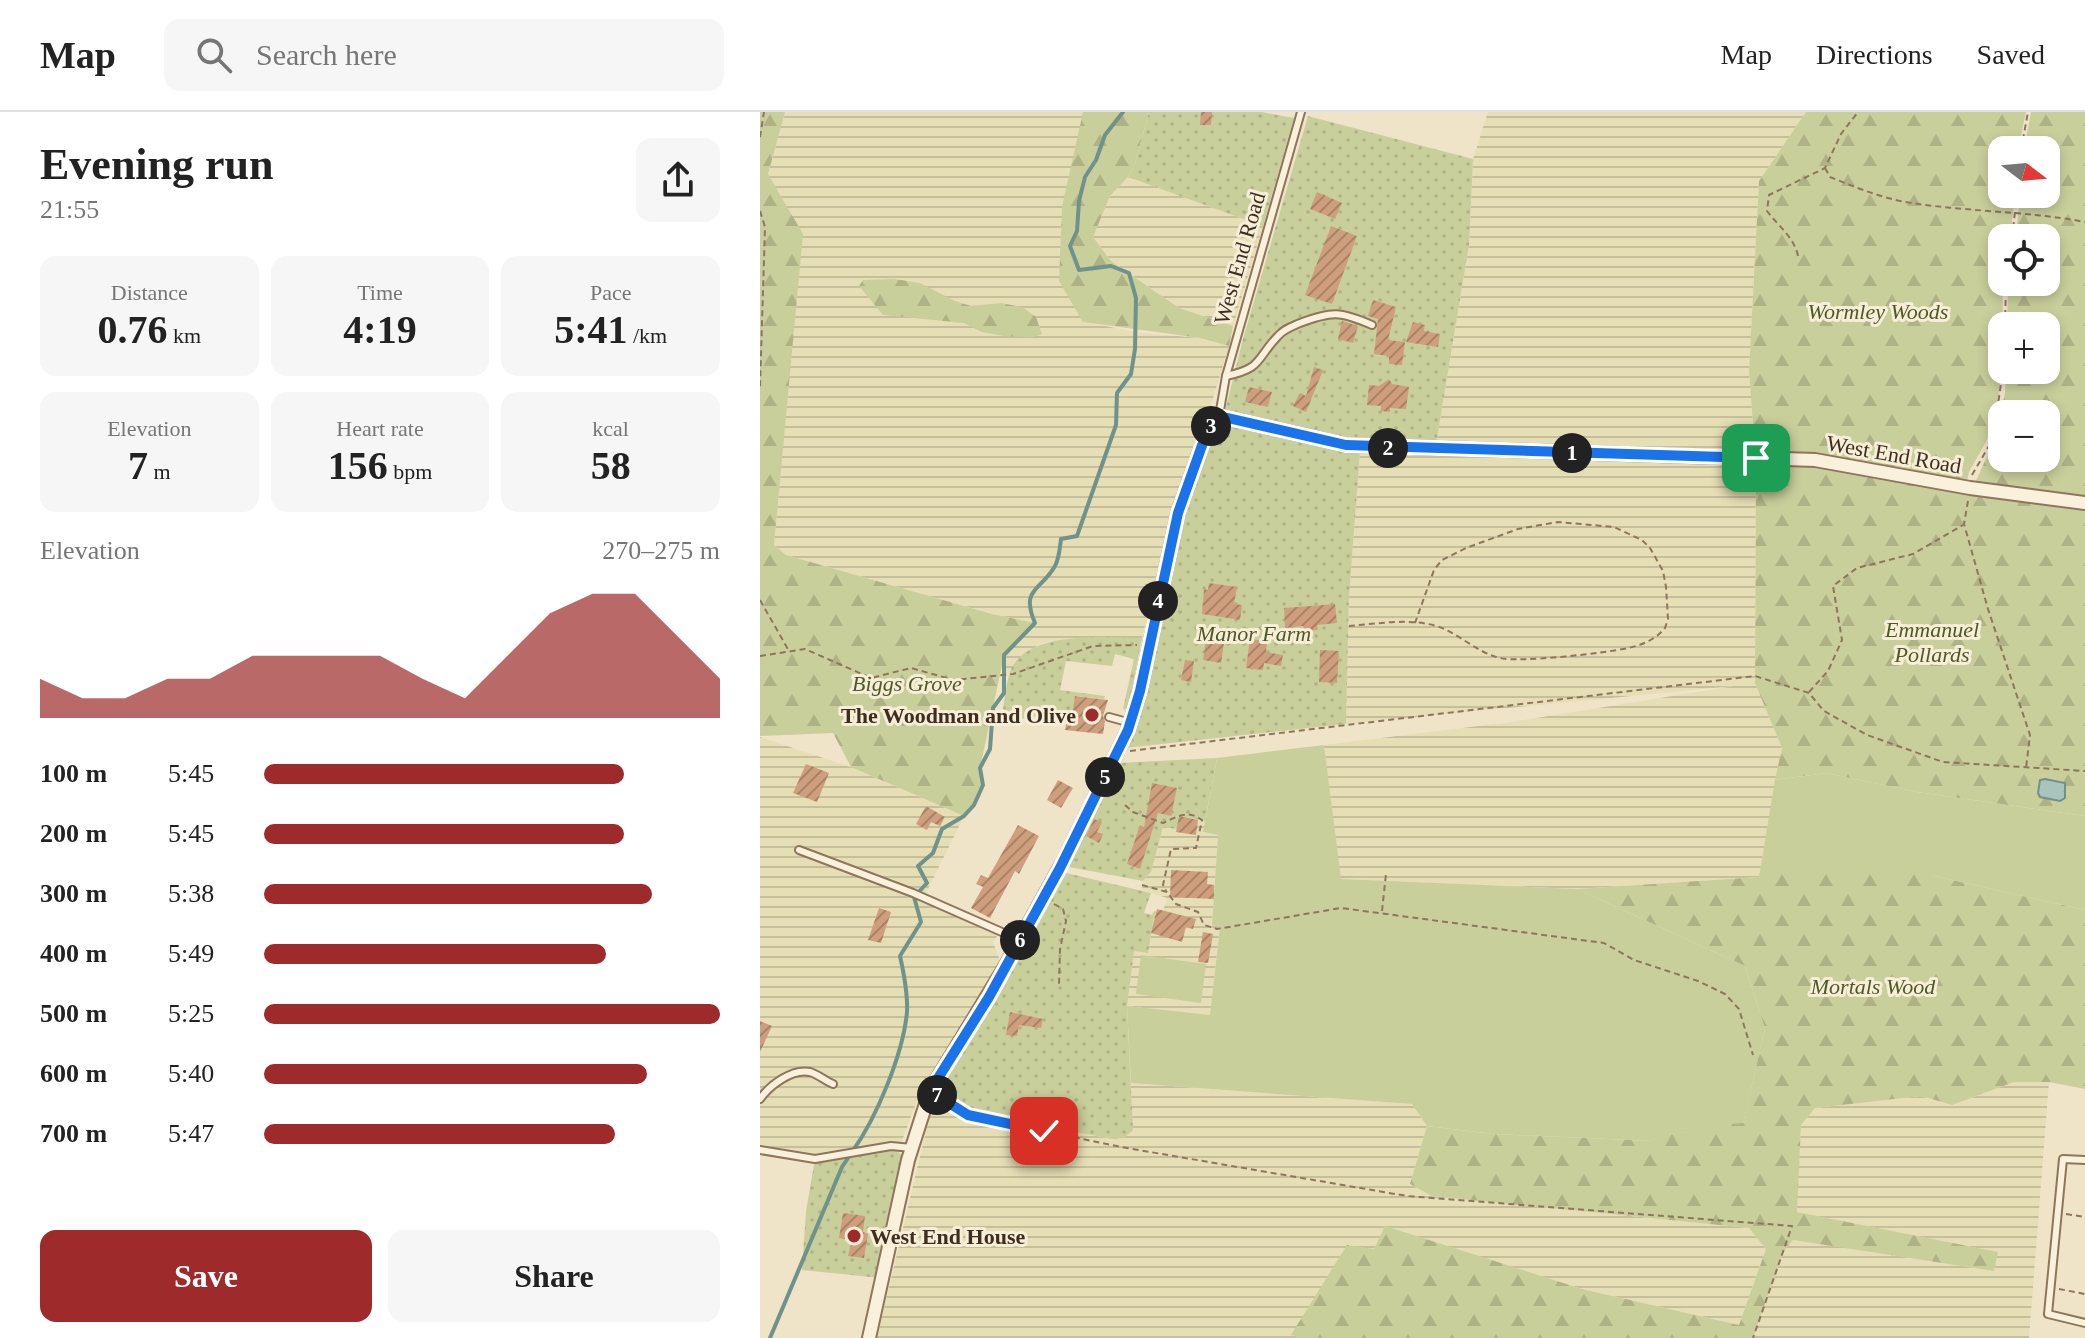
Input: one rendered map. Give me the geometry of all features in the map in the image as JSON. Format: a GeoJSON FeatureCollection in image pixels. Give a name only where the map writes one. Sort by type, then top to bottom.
{"type":"FeatureCollection","features":[{"type":"Feature","properties":{"kind":"street","name":"West End Road"},"geometry":{"type":"LineString","coordinates":[[869,1338],[912,1148],[930,1091],[1041,902],[1131,723],[1151,645],[1162,579],[1178,513],[1205,437],[1219,416],[1346,445],[1815,460],[1970,488],[2085,503]]}},
{"type":"Feature","properties":{"kind":"lane","name":"West End Road"},"geometry":{"type":"LineString","coordinates":[[1219,416],[1226,376],[1301,112]]}},
{"type":"Feature","properties":{"kind":"lane"},"geometry":{"type":"LineString","coordinates":[[1226,376],[1255,367],[1289,327],[1328,313],[1372,325]]}},
{"type":"Feature","properties":{"kind":"lane"},"geometry":{"type":"LineString","coordinates":[[1109,717],[1131,723]]}},
{"type":"Feature","properties":{"kind":"lane"},"geometry":{"type":"LineString","coordinates":[[799,850],[913,893],[1020,940]]}},
{"type":"Feature","properties":{"kind":"lane"},"geometry":{"type":"LineString","coordinates":[[760,1099],[787,1076],[800,1072],[809,1072],[833,1084]]}},
{"type":"Feature","properties":{"kind":"lane"},"geometry":{"type":"LineString","coordinates":[[760,1150],[815,1159],[891,1146],[912,1148]]}},
{"type":"Feature","properties":{"kind":"lane"},"geometry":{"type":"LineString","coordinates":[[2085,1160],[2063,1159],[2048,1314],[2085,1323]]}},
{"type":"Feature","properties":{"kind":"path"},"geometry":{"type":"LineString","coordinates":[[760,137],[764,112]]}},
{"type":"Feature","properties":{"kind":"path"},"geometry":{"type":"LineString","coordinates":[[1798,256],[1792,238],[1780,229],[1767,211],[1769,195],[1825,168],[1841,134],[1858,112]]}},
{"type":"Feature","properties":{"kind":"path"},"geometry":{"type":"LineString","coordinates":[[2024,136],[2028,112]]}},
{"type":"Feature","properties":{"kind":"path"},"geometry":{"type":"LineString","coordinates":[[1825,168],[1830,177],[1911,203],[2085,222]]}},
{"type":"Feature","properties":{"kind":"path"},"geometry":{"type":"LineString","coordinates":[[2015,224],[2017,208]]}},
{"type":"Feature","properties":{"kind":"path"},"geometry":{"type":"LineString","coordinates":[[760,211],[765,227],[760,387]]}},
{"type":"Feature","properties":{"kind":"path"},"geometry":{"type":"LineString","coordinates":[[2002,384],[1993,439],[1972,474],[1964,524],[1988,609],[2030,735],[2026,769]]}},
{"type":"Feature","properties":{"kind":"path"},"geometry":{"type":"LineString","coordinates":[[1349,626],[1415,623],[1442,628],[1488,654],[1503,659],[1522,659],[1627,648],[1648,642],[1665,628],[1668,607],[1663,571],[1642,540],[1614,527],[1546,523],[1504,533],[1442,560],[1434,570],[1415,623]]}},
{"type":"Feature","properties":{"kind":"path"},"geometry":{"type":"LineString","coordinates":[[1809,693],[1828,671],[1842,640],[1833,586],[1857,568],[1913,554],[1964,524]]}},
{"type":"Feature","properties":{"kind":"path"},"geometry":{"type":"LineString","coordinates":[[760,600],[789,652]]}},
{"type":"Feature","properties":{"kind":"path"},"geometry":{"type":"LineString","coordinates":[[760,656],[805,649],[871,678],[911,668],[954,680],[1005,674],[1093,646],[1151,645]]}},
{"type":"Feature","properties":{"kind":"path"},"geometry":{"type":"LineString","coordinates":[[1117,753],[1755,676],[1809,693],[1824,711],[1867,735],[1943,762],[2085,771]]}},
{"type":"Feature","properties":{"kind":"path"},"geometry":{"type":"LineString","coordinates":[[1125,805],[1133,812],[1163,823],[1177,814],[1192,815],[1202,820],[1196,848],[1171,849],[1163,885],[1176,904],[1198,912],[1204,925],[1217,929],[1341,908],[1604,943],[1634,960],[1698,981],[1725,994],[1739,1009],[1753,1055]]}},
{"type":"Feature","properties":{"kind":"path"},"geometry":{"type":"LineString","coordinates":[[1382,912],[1386,874]]}},
{"type":"Feature","properties":{"kind":"path"},"geometry":{"type":"LineString","coordinates":[[1142,885],[1167,892]]}},
{"type":"Feature","properties":{"kind":"path"},"geometry":{"type":"LineString","coordinates":[[1041,902],[1056,904],[1065,912],[1059,984]]}},
{"type":"Feature","properties":{"kind":"path"},"geometry":{"type":"LineString","coordinates":[[930,1091],[968,1115],[1121,1147],[1407,1196],[1792,1226],[1753,1338]]}},
{"type":"Feature","properties":{"kind":"path"},"geometry":{"type":"LineString","coordinates":[[2058,1213],[2085,1217]]}},
{"type":"Feature","properties":{"kind":"path"},"geometry":{"type":"LineString","coordinates":[[2051,1288],[2085,1294]]}},
{"type":"Feature","properties":{"kind":"shaded area"},"geometry":{"type":"Polygon","coordinates":[[[785,112],[1085,112],[1083,322],[1143,333],[1200,338],[1229,346],[1206,421],[1172,508],[1142,638],[1039,644],[1011,669],[1010,674],[1005,674],[1004,655],[1034,623],[992,614],[786,555],[774,545],[792,344],[768,174],[785,112]]]}},
{"type":"Feature","properties":{"kind":"shaded area"},"geometry":{"type":"Polygon","coordinates":[[[1488,112],[1806,112],[1759,181],[1749,371],[1755,449],[1436,444],[1469,245],[1473,159],[1488,112]]]}},
{"type":"Feature","properties":{"kind":"shaded area"},"geometry":{"type":"Polygon","coordinates":[[[1128,177],[1263,226],[1233,326],[1179,308],[1111,261],[1093,237],[1110,196],[1128,177]]]}},
{"type":"Feature","properties":{"kind":"shaded area"},"geometry":{"type":"Polygon","coordinates":[[[1360,452],[1756,465],[1755,683],[1782,748],[1759,877],[1577,889],[1340,879],[1324,745],[1511,722],[1734,686],[1346,724],[1349,596],[1360,452]]]}},
{"type":"Feature","properties":{"kind":"shaded area"},"geometry":{"type":"Polygon","coordinates":[[[760,737],[851,767],[964,816],[926,893],[1003,928],[993,942],[1001,963],[943,1054],[914,1108],[902,1141],[891,1146],[828,1158],[760,1150],[760,737]]]}},
{"type":"Feature","properties":{"kind":"shaded area"},"geometry":{"type":"Polygon","coordinates":[[[1179,816],[1205,821],[1203,832],[1218,835],[1212,925],[1220,926],[1210,1016],[1127,1006],[1134,950],[1148,953],[1154,916],[1156,913],[1162,914],[1167,898],[1142,890],[1143,881],[1151,872],[1163,827],[1179,816]]]}},
{"type":"Feature","properties":{"kind":"shaded area"},"geometry":{"type":"Polygon","coordinates":[[[2014,1082],[2049,1082],[2029,1338],[1753,1338],[1783,1252],[1793,1239],[1994,1271],[1997,1252],[1796,1212],[1801,1125],[1815,1108],[1921,1096],[1952,1105],[2014,1082]]]}},
{"type":"Feature","properties":{"kind":"shaded area"},"geometry":{"type":"Polygon","coordinates":[[[1131,1083],[1412,1104],[1427,1126],[1410,1184],[1432,1196],[1749,1228],[1766,1249],[1739,1325],[1582,1289],[1385,1227],[1374,1249],[1292,1335],[1303,1338],[877,1338],[930,1114],[939,1093],[968,1112],[1113,1139],[1124,1138],[1132,1129],[1131,1083]]]}},
{"type":"Feature","properties":{"kind":"green space","name":"Biggs Grove"},"geometry":{"type":"Polygon","coordinates":[[[760,112],[785,112],[768,174],[803,234],[774,545],[786,555],[992,614],[1035,623],[1004,656],[980,768],[980,788],[964,816],[851,767],[833,733],[760,736],[760,112]]]}},
{"type":"Feature","properties":{"kind":"green space"},"geometry":{"type":"Polygon","coordinates":[[[1083,112],[1149,112],[1135,163],[1128,177],[1110,196],[1093,237],[1111,261],[1179,308],[1233,326],[1229,346],[1200,338],[1083,322],[1059,281],[1062,207],[1083,112]]]}},
{"type":"Feature","properties":{"kind":"green space"},"geometry":{"type":"Polygon","coordinates":[[[1149,112],[1262,112],[1294,118],[1263,226],[1128,177],[1149,112]]]}},
{"type":"Feature","properties":{"kind":"green space","name":"Wormley Woods"},"geometry":{"type":"Polygon","coordinates":[[[1806,112],[2026,112],[2021,136],[1988,136],[1988,208],[2014,208],[2012,224],[1988,224],[1988,296],[2003,296],[2003,312],[1988,312],[1988,384],[2000,384],[1999,400],[1988,400],[1988,437],[1967,481],[1815,453],[1755,449],[1749,371],[1759,181],[1806,112]]]}},
{"type":"Feature","properties":{"kind":"green space","name":"Wormley Woods"},"geometry":{"type":"Polygon","coordinates":[[[2031,112],[2085,112],[2085,496],[1975,483],[1988,454],[1988,472],[2060,472],[2060,400],[2003,400],[2005,384],[2060,384],[2060,312],[2007,312],[2008,296],[2060,296],[2060,224],[2017,224],[2019,208],[2060,208],[2060,136],[2027,136],[2031,112]]]}},
{"type":"Feature","properties":{"kind":"green space"},"geometry":{"type":"Polygon","coordinates":[[[1308,116],[1473,159],[1469,245],[1436,444],[1351,440],[1225,411],[1308,116]]]}},
{"type":"Feature","properties":{"kind":"green space"},"geometry":{"type":"Polygon","coordinates":[[[894,279],[920,283],[971,306],[1001,303],[1022,307],[1036,317],[1042,334],[1033,337],[1004,336],[982,332],[964,323],[883,315],[859,286],[863,280],[894,279]]]}},
{"type":"Feature","properties":{"kind":"green space","name":"Manor Farm"},"geometry":{"type":"Polygon","coordinates":[[[1229,426],[1360,452],[1349,596],[1346,724],[1125,748],[1181,519],[1210,437],[1218,429],[1229,426]]]}},
{"type":"Feature","properties":{"kind":"green space","name":"Emmanuel Pollards"},"geometry":{"type":"Polygon","coordinates":[[[1756,465],[1813,466],[1973,495],[2085,509],[2085,816],[1917,792],[1826,773],[1775,780],[1782,748],[1755,683],[1756,465]]]}},
{"type":"Feature","properties":{"kind":"green space"},"geometry":{"type":"Polygon","coordinates":[[[1088,637],[1142,638],[1128,710],[1123,709],[1134,659],[1115,654],[1112,666],[1066,661],[1060,690],[1105,696],[1104,699],[1075,696],[1078,715],[1047,712],[1026,720],[1003,709],[1010,672],[1019,658],[1032,649],[1049,642],[1088,637]]]}},
{"type":"Feature","properties":{"kind":"green space"},"geometry":{"type":"Polygon","coordinates":[[[1324,745],[1341,879],[1577,889],[1745,966],[1765,1029],[1743,1124],[1666,1130],[1652,1141],[1494,1134],[1427,1126],[1412,1104],[1131,1083],[1127,1006],[1210,1015],[1220,927],[1212,925],[1218,835],[1203,832],[1217,758],[1324,745]]]}},
{"type":"Feature","properties":{"kind":"green space"},"geometry":{"type":"Polygon","coordinates":[[[1217,758],[1205,821],[1180,816],[1177,829],[1163,827],[1151,872],[1143,881],[1064,866],[1118,763],[1217,758]]]}},
{"type":"Feature","properties":{"kind":"green space"},"geometry":{"type":"Polygon","coordinates":[[[1826,773],[1917,792],[2085,816],[2085,910],[1934,876],[1759,877],[1775,780],[1826,773]]]}},
{"type":"Feature","properties":{"kind":"green space","name":"Mortals Wood"},"geometry":{"type":"Polygon","coordinates":[[[1815,867],[1934,876],[2085,910],[2085,1089],[2049,1082],[2014,1082],[1952,1105],[1921,1096],[1815,1108],[1801,1125],[1797,1212],[1998,1252],[1994,1271],[1793,1240],[1783,1252],[1753,1338],[1303,1338],[1291,1335],[1347,1245],[1374,1249],[1385,1226],[1582,1289],[1739,1325],[1766,1249],[1749,1228],[1432,1196],[1410,1184],[1427,1126],[1494,1134],[1652,1141],[1665,1130],[1743,1123],[1765,1029],[1745,966],[1577,889],[1759,877],[1815,867]]]}},
{"type":"Feature","properties":{"kind":"green space"},"geometry":{"type":"Polygon","coordinates":[[[1062,872],[1151,893],[1144,913],[1162,913],[1154,916],[1148,953],[1134,951],[1127,1006],[1133,1130],[1124,1138],[1113,1139],[968,1112],[939,1093],[957,1056],[964,1051],[1005,984],[1062,872]]]}},
{"type":"Feature","properties":{"kind":"green space"},"geometry":{"type":"Polygon","coordinates":[[[1141,955],[1206,964],[1201,1003],[1136,994],[1141,955]]]}},
{"type":"Feature","properties":{"kind":"green space"},"geometry":{"type":"Polygon","coordinates":[[[891,1146],[908,1160],[880,1278],[802,1270],[806,1211],[815,1159],[891,1146]]]}},
{"type":"Feature","properties":{"kind":"water"},"geometry":{"type":"Polygon","coordinates":[[[2040,780],[2065,783],[2065,798],[2060,801],[2040,797],[2040,780]]]}},
{"type":"Feature","properties":{"kind":"building"},"geometry":{"type":"Polygon","coordinates":[[[1201,112],[1212,112],[1211,125],[1200,125],[1201,112]]]}},
{"type":"Feature","properties":{"kind":"building"},"geometry":{"type":"Polygon","coordinates":[[[1317,192],[1342,203],[1335,219],[1310,209],[1317,192]]]}},
{"type":"Feature","properties":{"kind":"building"},"geometry":{"type":"Polygon","coordinates":[[[1331,226],[1357,236],[1332,304],[1305,295],[1331,226]]]}},
{"type":"Feature","properties":{"kind":"building"},"geometry":{"type":"Polygon","coordinates":[[[1373,300],[1396,307],[1388,340],[1405,342],[1402,365],[1389,364],[1389,356],[1374,354],[1378,319],[1368,316],[1373,300]]]}},
{"type":"Feature","properties":{"kind":"building"},"geometry":{"type":"Polygon","coordinates":[[[1342,321],[1358,326],[1353,343],[1338,339],[1342,321]]]}},
{"type":"Feature","properties":{"kind":"building"},"geometry":{"type":"Polygon","coordinates":[[[1413,322],[1425,325],[1424,331],[1440,334],[1438,347],[1406,342],[1413,322]]]}},
{"type":"Feature","properties":{"kind":"building"},"geometry":{"type":"Polygon","coordinates":[[[1314,367],[1323,370],[1306,412],[1293,406],[1300,393],[1306,396],[1314,367]]]}},
{"type":"Feature","properties":{"kind":"building"},"geometry":{"type":"Polygon","coordinates":[[[1389,379],[1392,384],[1409,387],[1406,409],[1390,408],[1390,412],[1381,411],[1381,406],[1367,405],[1369,385],[1379,386],[1389,379]]]}},
{"type":"Feature","properties":{"kind":"building"},"geometry":{"type":"Polygon","coordinates":[[[1249,387],[1272,392],[1268,407],[1245,402],[1249,387]]]}},
{"type":"Feature","properties":{"kind":"building"},"geometry":{"type":"Polygon","coordinates":[[[1209,583],[1237,587],[1234,604],[1242,605],[1240,620],[1202,614],[1204,589],[1208,590],[1209,583]]]}},
{"type":"Feature","properties":{"kind":"building"},"geometry":{"type":"Polygon","coordinates":[[[1335,604],[1337,623],[1317,625],[1318,630],[1304,631],[1303,626],[1285,628],[1284,608],[1335,604]]]}},
{"type":"Feature","properties":{"kind":"building"},"geometry":{"type":"Polygon","coordinates":[[[1207,633],[1225,636],[1221,663],[1203,660],[1207,633]]]}},
{"type":"Feature","properties":{"kind":"building"},"geometry":{"type":"Polygon","coordinates":[[[1250,639],[1267,641],[1266,652],[1283,655],[1281,666],[1264,663],[1263,670],[1246,668],[1250,639]]]}},
{"type":"Feature","properties":{"kind":"building"},"geometry":{"type":"Polygon","coordinates":[[[1320,650],[1339,651],[1337,683],[1319,682],[1320,650]]]}},
{"type":"Feature","properties":{"kind":"building"},"geometry":{"type":"Polygon","coordinates":[[[1185,660],[1194,661],[1191,682],[1181,680],[1185,660]]]}},
{"type":"Feature","properties":{"kind":"building","name":"The Woodman and Olive"},"geometry":{"type":"Polygon","coordinates":[[[1075,696],[1108,700],[1103,716],[1103,734],[1065,730],[1068,714],[1072,715],[1075,696]]]}},
{"type":"Feature","properties":{"kind":"building"},"geometry":{"type":"Polygon","coordinates":[[[806,764],[829,773],[817,802],[793,793],[806,764]]]}},
{"type":"Feature","properties":{"kind":"building"},"geometry":{"type":"Polygon","coordinates":[[[1058,780],[1073,788],[1061,808],[1047,800],[1058,780]]]}},
{"type":"Feature","properties":{"kind":"building"},"geometry":{"type":"Polygon","coordinates":[[[1152,783],[1177,788],[1171,816],[1158,813],[1140,869],[1127,864],[1140,825],[1144,827],[1152,783]]]}},
{"type":"Feature","properties":{"kind":"building"},"geometry":{"type":"Polygon","coordinates":[[[926,806],[945,817],[940,826],[931,822],[927,830],[916,824],[926,806]]]}},
{"type":"Feature","properties":{"kind":"building"},"geometry":{"type":"Polygon","coordinates":[[[1179,816],[1198,820],[1196,835],[1176,832],[1179,816]]]}},
{"type":"Feature","properties":{"kind":"building"},"geometry":{"type":"Polygon","coordinates":[[[1094,819],[1102,822],[1097,832],[1103,834],[1099,843],[1086,836],[1094,819]]]}},
{"type":"Feature","properties":{"kind":"building"},"geometry":{"type":"Polygon","coordinates":[[[1018,825],[1039,836],[1019,874],[1015,871],[990,918],[971,908],[983,887],[976,884],[981,875],[988,878],[1018,825]]]}},
{"type":"Feature","properties":{"kind":"building"},"geometry":{"type":"Polygon","coordinates":[[[1171,870],[1208,872],[1207,884],[1214,885],[1214,899],[1170,897],[1171,870]]]}},
{"type":"Feature","properties":{"kind":"building"},"geometry":{"type":"Polygon","coordinates":[[[879,908],[891,912],[881,943],[868,940],[879,908]]]}},
{"type":"Feature","properties":{"kind":"building"},"geometry":{"type":"Polygon","coordinates":[[[1157,909],[1196,919],[1193,929],[1186,927],[1182,942],[1151,933],[1157,909]]]}},
{"type":"Feature","properties":{"kind":"building"},"geometry":{"type":"Polygon","coordinates":[[[1203,932],[1213,934],[1208,963],[1198,962],[1203,932]]]}},
{"type":"Feature","properties":{"kind":"building"},"geometry":{"type":"Polygon","coordinates":[[[1010,1012],[1043,1019],[1041,1028],[1019,1025],[1017,1036],[1006,1035],[1010,1012]]]}},
{"type":"Feature","properties":{"kind":"building"},"geometry":{"type":"Polygon","coordinates":[[[760,1021],[772,1026],[760,1052],[760,1021]]]}},
{"type":"Feature","properties":{"kind":"building","name":"West End House"},"geometry":{"type":"Polygon","coordinates":[[[843,1213],[865,1216],[863,1232],[868,1234],[864,1258],[848,1256],[852,1240],[839,1238],[843,1213]]]}},
{"type":"Feature","properties":{"kind":"waterway"},"geometry":{"type":"LineString","coordinates":[[852,1152],[871,1121],[887,1085],[905,1029],[907,998],[900,956],[921,922],[914,897],[927,883],[918,866],[933,853],[942,829],[964,816],[974,805],[983,785],[980,768],[990,749],[993,708],[1004,693],[1004,655],[1035,623],[1031,596],[1055,566],[1061,539],[1077,536],[1116,425],[1117,393],[1131,374],[1136,298],[1129,273],[1111,266],[1079,270],[1070,246],[1077,231],[1079,201],[1085,177],[1096,160],[1105,135],[1123,112]]}},
{"type":"Feature","properties":{"kind":"waterway"},"geometry":{"type":"LineString","coordinates":[[770,1338],[842,1167],[850,1155]]}},
{"type":"Feature","properties":{"kind":"place","name":"The Woodman and Olive"},"geometry":{"type":"Point","coordinates":[1092,715]}},
{"type":"Feature","properties":{"kind":"place","name":"West End House"},"geometry":{"type":"Point","coordinates":[854,1236]}},
{"type":"Feature","properties":{"kind":"route"},"geometry":{"type":"LineString","coordinates":[[1044,1131],[968,1115],[930,1091],[989,997],[1060,868],[1128,730],[1151,645],[1162,579],[1178,513],[1205,437],[1219,416],[1346,445],[1756,458]]}}]}
